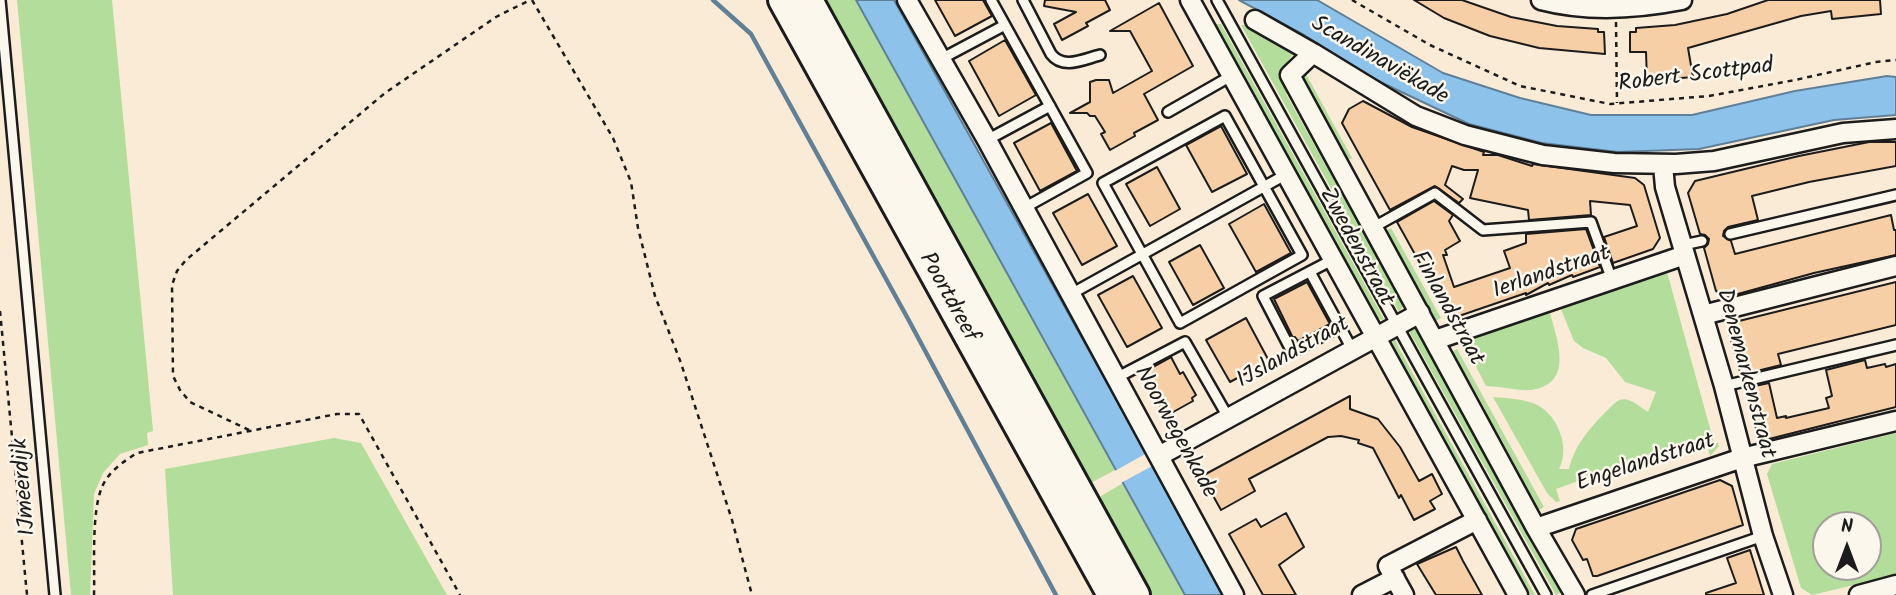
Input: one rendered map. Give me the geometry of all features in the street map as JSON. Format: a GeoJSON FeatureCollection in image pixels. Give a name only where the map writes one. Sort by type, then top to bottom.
{"type":"FeatureCollection","features":[{"type":"Feature","properties":{"kind":"main road","name":"Poortdreef"},"geometry":{"type":"LineString","coordinates":[[782,0],[1063,484]]}},
{"type":"Feature","properties":{"kind":"main road","name":"Poortdreef"},"geometry":{"type":"LineString","coordinates":[[808,0],[1076,509],[1111,595]]}},
{"type":"Feature","properties":{"kind":"main road","name":"Poortdreef"},"geometry":{"type":"LineString","coordinates":[[1076,509],[1136,595]]}},
{"type":"Feature","properties":{"kind":"street","name":"Noorwegenkade"},"geometry":{"type":"LineString","coordinates":[[907,0],[987,140],[1234,595]]}},
{"type":"Feature","properties":{"kind":"street","name":"Zwedenstraat"},"geometry":{"type":"LineString","coordinates":[[1190,0],[1518,595]]}},
{"type":"Feature","properties":{"kind":"street"},"geometry":{"type":"LineString","coordinates":[[1541,0],[1557,4],[1616,8],[1682,0]]}},
{"type":"Feature","properties":{"kind":"street","name":"Scandinaviëkade"},"geometry":{"type":"LineString","coordinates":[[1255,20],[1313,52],[1399,107],[1465,135],[1554,157],[1663,165],[1714,161],[1843,133],[1896,129]]}},
{"type":"Feature","properties":{"kind":"street","name":"Finlandstraat"},"geometry":{"type":"LineString","coordinates":[[1313,52],[1290,75],[1575,595]]}},
{"type":"Feature","properties":{"kind":"street","name":"Denemarkenstraat"},"geometry":{"type":"LineString","coordinates":[[1663,165],[1665,187],[1724,387],[1763,536],[1783,595]]}},
{"type":"Feature","properties":{"kind":"street","name":"Ierlandstraat"},"geometry":{"type":"LineString","coordinates":[[1435,340],[1612,280],[1684,250]]}},
{"type":"Feature","properties":{"kind":"street"},"geometry":{"type":"LineString","coordinates":[[1703,315],[1896,266]]}},
{"type":"Feature","properties":{"kind":"street","name":"IJslandstraat"},"geometry":{"type":"LineString","coordinates":[[1158,456],[1420,313]]}},
{"type":"Feature","properties":{"kind":"street","name":"Engelandstraat"},"geometry":{"type":"LineString","coordinates":[[1536,528],[1742,458],[1896,421]]}},
{"type":"Feature","properties":{"kind":"street"},"geometry":{"type":"LineString","coordinates":[[1404,595],[1388,566],[1477,520]]}},
{"type":"Feature","properties":{"kind":"street"},"geometry":{"type":"LineString","coordinates":[[1362,595],[1395,578]]}},
{"type":"Feature","properties":{"kind":"street"},"geometry":{"type":"LineString","coordinates":[[1859,595],[1896,585]]}},
{"type":"Feature","properties":{"kind":"lane","name":"IJmeerdijk"},"geometry":{"type":"LineString","coordinates":[[0,0],[55,595]]}},
{"type":"Feature","properties":{"kind":"lane"},"geometry":{"type":"LineString","coordinates":[[991,0],[1087,173],[1024,208]]}},
{"type":"Feature","properties":{"kind":"lane"},"geometry":{"type":"LineString","coordinates":[[1023,0],[1051,54],[1058,61],[1067,63],[1100,55]]}},
{"type":"Feature","properties":{"kind":"lane"},"geometry":{"type":"LineString","coordinates":[[1217,0],[1546,595]]}},
{"type":"Feature","properties":{"kind":"lane"},"geometry":{"type":"LineString","coordinates":[[941,59],[1005,25]]}},
{"type":"Feature","properties":{"kind":"lane"},"geometry":{"type":"LineString","coordinates":[[1168,112],[1231,76]]}},
{"type":"Feature","properties":{"kind":"lane"},"geometry":{"type":"LineString","coordinates":[[987,140],[1050,106]]}},
{"type":"Feature","properties":{"kind":"lane"},"geometry":{"type":"LineString","coordinates":[[1225,116],[1264,186],[1302,255],[1180,323],[1103,183],[1225,116]]}},
{"type":"Feature","properties":{"kind":"lane"},"geometry":{"type":"LineString","coordinates":[[1071,294],[1285,174]]}},
{"type":"Feature","properties":{"kind":"lane"},"geometry":{"type":"LineString","coordinates":[[1374,228],[1435,193],[1483,230],[1591,222],[1612,280]]}},
{"type":"Feature","properties":{"kind":"lane"},"geometry":{"type":"LineString","coordinates":[[1730,234],[1896,195]]}},
{"type":"Feature","properties":{"kind":"lane"},"geometry":{"type":"LineString","coordinates":[[1684,250],[1702,241]]}},
{"type":"Feature","properties":{"kind":"lane","name":"IJslandstraat"},"geometry":{"type":"LineString","coordinates":[[1334,259],[1263,296],[1292,352],[1339,327]]}},
{"type":"Feature","properties":{"kind":"lane"},"geometry":{"type":"LineString","coordinates":[[1310,272],[1352,349]]}},
{"type":"Feature","properties":{"kind":"lane","name":"IJslandstraat"},"geometry":{"type":"LineString","coordinates":[[1116,378],[1185,342],[1228,417]]}},
{"type":"Feature","properties":{"kind":"lane"},"geometry":{"type":"LineString","coordinates":[[1724,387],[1896,345]]}},
{"type":"Feature","properties":{"kind":"lane"},"geometry":{"type":"LineString","coordinates":[[1592,595],[1763,536]]}},
{"type":"Feature","properties":{"kind":"path"},"geometry":{"type":"LineString","coordinates":[[248,430],[190,402],[173,376],[171,299],[177,271],[186,260],[385,93],[496,17],[531,0],[613,138],[631,182],[638,228],[655,296],[681,363],[732,520],[752,595]]}},
{"type":"Feature","properties":{"kind":"path","name":"Robert Scottpad"},"geometry":{"type":"LineString","coordinates":[[1352,0],[1430,45],[1520,86],[1617,104],[1709,96],[1896,60]]}},
{"type":"Feature","properties":{"kind":"path"},"geometry":{"type":"LineString","coordinates":[[1616,8],[1617,104]]}},
{"type":"Feature","properties":{"kind":"path","name":"IJmeerdijk"},"geometry":{"type":"LineString","coordinates":[[0,311],[27,595]]}},
{"type":"Feature","properties":{"kind":"path"},"geometry":{"type":"LineString","coordinates":[[94,595],[98,501],[103,485],[122,463],[137,453],[337,414],[359,414],[460,595]]}},
{"type":"Feature","properties":{"kind":"green space"},"geometry":{"type":"Polygon","coordinates":[[[17,0],[112,0],[153,431],[147,433],[148,445],[120,454],[103,473],[94,494],[90,595],[71,595],[17,0]]]}},
{"type":"Feature","properties":{"kind":"green space"},"geometry":{"type":"Polygon","coordinates":[[[815,0],[856,0],[1115,470],[1083,487],[815,0]]]}},
{"type":"Feature","properties":{"kind":"green space"},"geometry":{"type":"Polygon","coordinates":[[[1215,24],[1221,24],[1384,319],[1375,318],[1371,310],[1373,308],[1215,24]]]}},
{"type":"Feature","properties":{"kind":"green space"},"geometry":{"type":"Polygon","coordinates":[[[1241,25],[1249,25],[1255,33],[1293,54],[1281,71],[1291,90],[1286,94],[1402,302],[1399,312],[1241,25]]]}},
{"type":"Feature","properties":{"kind":"green space"},"geometry":{"type":"Polygon","coordinates":[[[1306,74],[1352,158],[1343,163],[1297,78],[1306,74]]]}},
{"type":"Feature","properties":{"kind":"green space"},"geometry":{"type":"Polygon","coordinates":[[[1391,228],[1441,318],[1432,323],[1382,233],[1391,228]]]}},
{"type":"Feature","properties":{"kind":"green space"},"geometry":{"type":"Polygon","coordinates":[[[1667,272],[1714,443],[1719,446],[1710,456],[1705,438],[1671,450],[1672,454],[1668,456],[1666,452],[1609,471],[1610,475],[1606,477],[1603,472],[1556,489],[1560,501],[1556,502],[1547,493],[1493,397],[1533,403],[1549,414],[1560,431],[1562,441],[1559,469],[1569,469],[1581,441],[1616,402],[1628,400],[1648,412],[1656,392],[1625,382],[1606,358],[1574,341],[1561,309],[1667,272]]]}},
{"type":"Feature","properties":{"kind":"green space"},"geometry":{"type":"Polygon","coordinates":[[[1550,313],[1560,359],[1554,379],[1545,386],[1531,390],[1486,386],[1465,345],[1467,339],[1550,313]]]}},
{"type":"Feature","properties":{"kind":"green space"},"geometry":{"type":"Polygon","coordinates":[[[1414,329],[1419,332],[1555,583],[1561,581],[1563,591],[1556,595],[1409,331],[1414,329]]]}},
{"type":"Feature","properties":{"kind":"green space"},"geometry":{"type":"Polygon","coordinates":[[[1395,339],[1535,595],[1531,595],[1398,355],[1391,347],[1395,339]]]}},
{"type":"Feature","properties":{"kind":"green space"},"geometry":{"type":"Polygon","coordinates":[[[1457,349],[1544,507],[1536,512],[1510,466],[1514,463],[1495,428],[1491,430],[1481,412],[1485,409],[1465,373],[1460,375],[1449,354],[1457,349]]]}},
{"type":"Feature","properties":{"kind":"green space"},"geometry":{"type":"Polygon","coordinates":[[[1896,433],[1896,575],[1882,578],[1882,511],[1812,511],[1812,581],[1871,581],[1812,595],[1801,588],[1767,474],[1772,464],[1896,433]]]}},
{"type":"Feature","properties":{"kind":"green space"},"geometry":{"type":"Polygon","coordinates":[[[334,438],[361,443],[447,595],[173,595],[165,469],[334,438]]]}},
{"type":"Feature","properties":{"kind":"green space"},"geometry":{"type":"Polygon","coordinates":[[[1123,483],[1185,595],[1142,595],[1091,502],[1123,483]]]}},
{"type":"Feature","properties":{"kind":"water"},"geometry":{"type":"Polygon","coordinates":[[[856,0],[894,0],[1225,595],[1185,595],[856,0]]]}},
{"type":"Feature","properties":{"kind":"water"},"geometry":{"type":"Polygon","coordinates":[[[1239,0],[1317,0],[1443,73],[1520,98],[1591,115],[1692,115],[1795,91],[1887,76],[1896,77],[1896,115],[1834,120],[1699,149],[1618,152],[1542,143],[1469,124],[1374,79],[1304,35],[1239,0]]]}},
{"type":"Feature","properties":{"kind":"pier"},"geometry":{"type":"Polygon","coordinates":[[[1147,453],[1154,465],[1119,484],[1113,472],[1147,453]]]}},
{"type":"Feature","properties":{"kind":"building"},"geometry":{"type":"Polygon","coordinates":[[[935,0],[983,0],[992,16],[955,36],[935,0]]]}},
{"type":"Feature","properties":{"kind":"building"},"geometry":{"type":"Polygon","coordinates":[[[1045,0],[1105,0],[1110,10],[1062,40],[1054,24],[1076,12],[1044,6],[1045,0]]]}},
{"type":"Feature","properties":{"kind":"building"},"geometry":{"type":"Polygon","coordinates":[[[1414,0],[1462,0],[1511,17],[1557,26],[1598,29],[1598,32],[1604,32],[1605,54],[1539,48],[1490,36],[1444,18],[1414,0]]]}},
{"type":"Feature","properties":{"kind":"building"},"geometry":{"type":"Polygon","coordinates":[[[1768,0],[1880,0],[1881,14],[1832,19],[1831,11],[1801,16],[1688,48],[1693,77],[1647,81],[1646,52],[1630,52],[1630,32],[1636,32],[1636,28],[1675,25],[1727,14],[1768,0]]]}},
{"type":"Feature","properties":{"kind":"building"},"geometry":{"type":"Polygon","coordinates":[[[1159,3],[1193,66],[1144,94],[1158,120],[1110,150],[1101,134],[1105,132],[1095,116],[1070,113],[1090,102],[1090,82],[1109,80],[1113,93],[1152,71],[1130,31],[1110,31],[1159,3]]]}},
{"type":"Feature","properties":{"kind":"building"},"geometry":{"type":"Polygon","coordinates":[[[1005,40],[1036,95],[999,116],[969,61],[1005,40]]]}},
{"type":"Feature","properties":{"kind":"building"},"geometry":{"type":"Polygon","coordinates":[[[1363,101],[1412,127],[1484,152],[1483,155],[1498,155],[1532,166],[1533,164],[1635,178],[1644,185],[1660,238],[1653,249],[1613,263],[1604,237],[1637,226],[1630,205],[1590,201],[1591,215],[1529,220],[1528,210],[1470,198],[1478,170],[1464,170],[1452,166],[1445,185],[1463,199],[1459,203],[1435,186],[1390,210],[1342,123],[1349,109],[1363,101]]]}},
{"type":"Feature","properties":{"kind":"building"},"geometry":{"type":"Polygon","coordinates":[[[1051,123],[1077,171],[1040,191],[1014,143],[1051,123]]]}},
{"type":"Feature","properties":{"kind":"building"},"geometry":{"type":"Polygon","coordinates":[[[1221,126],[1247,174],[1212,192],[1186,145],[1221,126]]]}},
{"type":"Feature","properties":{"kind":"building"},"geometry":{"type":"Polygon","coordinates":[[[1869,142],[1896,142],[1896,166],[1752,196],[1758,220],[1728,227],[1723,236],[1731,241],[1735,254],[1891,215],[1896,230],[1896,255],[1814,273],[1727,297],[1716,291],[1704,248],[1709,239],[1700,234],[1688,193],[1695,181],[1869,142]]]}},
{"type":"Feature","properties":{"kind":"building"},"geometry":{"type":"Polygon","coordinates":[[[1157,167],[1180,209],[1150,226],[1126,184],[1157,167]]]}},
{"type":"Feature","properties":{"kind":"building"},"geometry":{"type":"Polygon","coordinates":[[[1088,194],[1117,246],[1082,265],[1053,213],[1088,194]]]}},
{"type":"Feature","properties":{"kind":"building"},"geometry":{"type":"Polygon","coordinates":[[[1434,201],[1453,215],[1449,221],[1460,241],[1445,250],[1447,255],[1443,255],[1454,287],[1510,268],[1504,251],[1526,243],[1526,234],[1586,229],[1600,267],[1549,285],[1548,283],[1526,295],[1459,316],[1446,310],[1397,222],[1434,201]]]}},
{"type":"Feature","properties":{"kind":"building"},"geometry":{"type":"Polygon","coordinates":[[[1264,204],[1291,253],[1256,272],[1229,224],[1264,204]]]}},
{"type":"Feature","properties":{"kind":"building"},"geometry":{"type":"Polygon","coordinates":[[[1200,245],[1224,288],[1193,305],[1169,262],[1200,245]]]}},
{"type":"Feature","properties":{"kind":"building"},"geometry":{"type":"Polygon","coordinates":[[[1133,276],[1162,328],[1127,347],[1098,295],[1133,276]]]}},
{"type":"Feature","properties":{"kind":"building"},"geometry":{"type":"Polygon","coordinates":[[[1307,282],[1330,324],[1298,341],[1293,338],[1274,299],[1307,282]]]}},
{"type":"Feature","properties":{"kind":"building"},"geometry":{"type":"Polygon","coordinates":[[[1896,282],[1896,325],[1778,354],[1781,365],[1741,375],[1729,333],[1735,322],[1896,282]]]}},
{"type":"Feature","properties":{"kind":"building"},"geometry":{"type":"Polygon","coordinates":[[[1246,318],[1269,361],[1230,382],[1206,340],[1246,318]]]}},
{"type":"Feature","properties":{"kind":"building"},"geometry":{"type":"Polygon","coordinates":[[[1171,357],[1196,395],[1192,398],[1193,401],[1166,416],[1142,373],[1171,357]]]}},
{"type":"Feature","properties":{"kind":"building"},"geometry":{"type":"Polygon","coordinates":[[[1865,360],[1867,368],[1896,364],[1896,407],[1769,439],[1757,432],[1745,388],[1769,383],[1777,418],[1829,408],[1826,398],[1832,396],[1826,370],[1865,360]]]}},
{"type":"Feature","properties":{"kind":"building"},"geometry":{"type":"Polygon","coordinates":[[[1350,396],[1350,409],[1378,419],[1400,447],[1419,481],[1432,474],[1442,494],[1430,501],[1435,509],[1414,520],[1401,495],[1399,498],[1373,448],[1358,443],[1359,440],[1341,436],[1328,437],[1249,479],[1255,491],[1221,510],[1202,476],[1350,396]]]}},
{"type":"Feature","properties":{"kind":"building"},"geometry":{"type":"Polygon","coordinates":[[[1720,480],[1732,486],[1743,525],[1597,576],[1593,576],[1587,559],[1583,560],[1572,540],[1576,529],[1720,480]]]}},
{"type":"Feature","properties":{"kind":"building"},"geometry":{"type":"Polygon","coordinates":[[[1286,513],[1304,547],[1279,565],[1296,595],[1263,595],[1229,534],[1256,519],[1261,527],[1286,513]]]}},
{"type":"Feature","properties":{"kind":"building"},"geometry":{"type":"Polygon","coordinates":[[[1456,547],[1482,595],[1436,595],[1417,564],[1456,547]]]}},
{"type":"Feature","properties":{"kind":"building"},"geometry":{"type":"Polygon","coordinates":[[[1750,550],[1764,595],[1706,595],[1736,583],[1727,558],[1750,550]]]}},
{"type":"Feature","properties":{"kind":"waterway"},"geometry":{"type":"LineString","coordinates":[[713,0],[751,34],[1056,595]]}}]}
